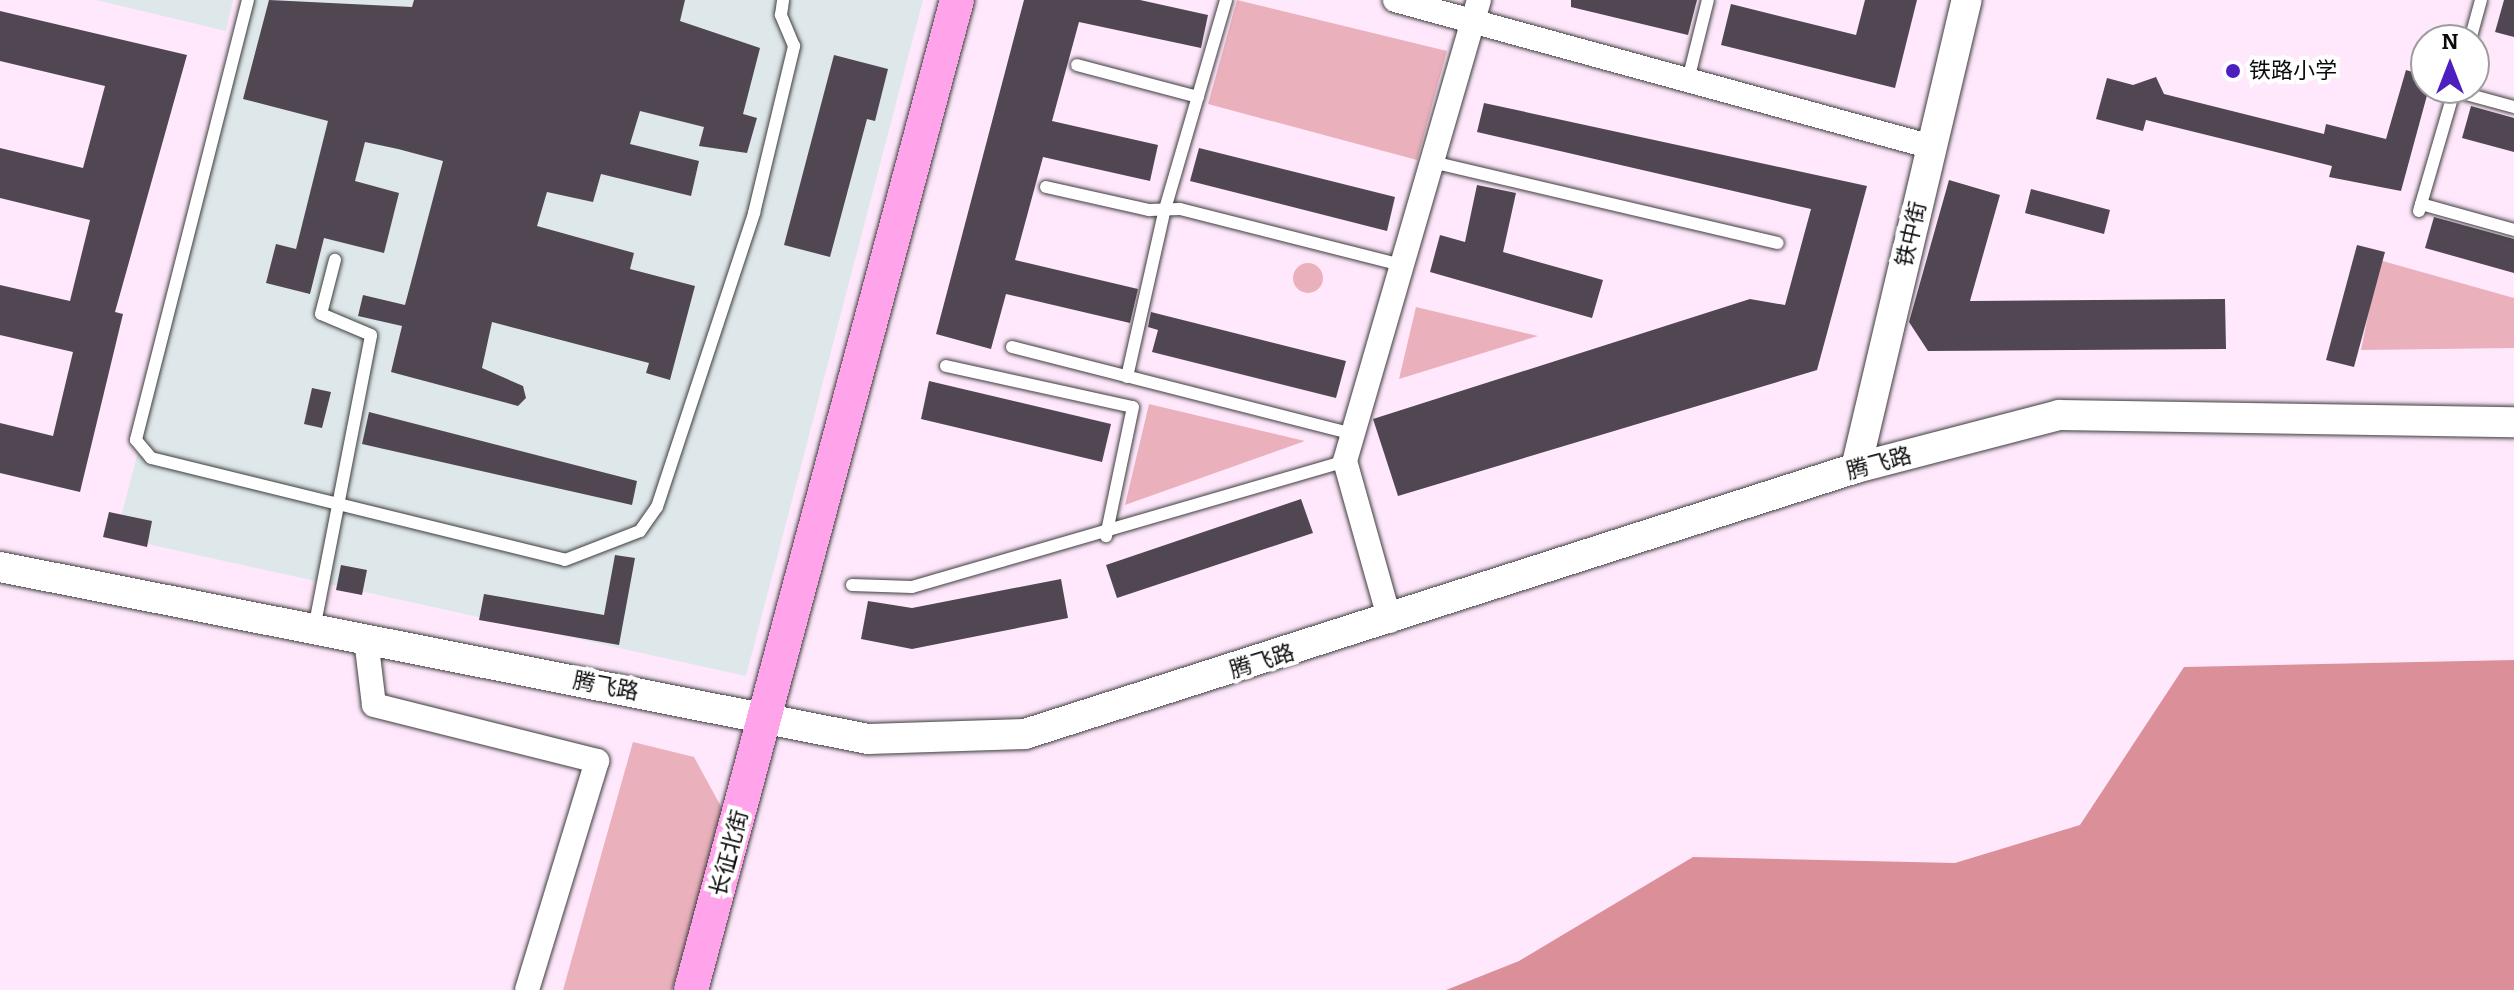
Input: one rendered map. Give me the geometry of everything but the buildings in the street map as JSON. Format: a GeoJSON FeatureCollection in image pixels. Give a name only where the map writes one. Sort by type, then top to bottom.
{"type":"FeatureCollection","features":[{"type":"Feature","properties":{"kind":"main road","name":"长征北街"},"geometry":{"type":"LineString","coordinates":[[691,990],[957,0]]}},
{"type":"Feature","properties":{"kind":"street"},"geometry":{"type":"LineString","coordinates":[[1395,0],[1476,11],[1688,80],[1932,147]]}},
{"type":"Feature","properties":{"kind":"street","name":"铁中街"},"geometry":{"type":"LineString","coordinates":[[1856,468],[1967,0]]}},
{"type":"Feature","properties":{"kind":"street"},"geometry":{"type":"LineString","coordinates":[[1390,621],[1345,461],[1476,11]]}},
{"type":"Feature","properties":{"kind":"street","name":"腾飞路"},"geometry":{"type":"LineString","coordinates":[[0,567],[767,716],[868,739],[1025,734],[1390,621],[1856,468],[2059,415],[2514,422]]}},
{"type":"Feature","properties":{"kind":"street"},"geometry":{"type":"LineString","coordinates":[[366,639],[374,705],[597,761],[527,990]]}},
{"type":"Feature","properties":{"kind":"lane"},"geometry":{"type":"LineString","coordinates":[[248,0],[136,440],[151,458],[565,560],[640,531],[657,507],[754,213],[794,46],[781,15],[783,0]]}},
{"type":"Feature","properties":{"kind":"lane"},"geometry":{"type":"LineString","coordinates":[[1127,377],[1165,209],[1226,0]]}},
{"type":"Feature","properties":{"kind":"lane"},"geometry":{"type":"LineString","coordinates":[[1688,80],[1708,0]]}},
{"type":"Feature","properties":{"kind":"lane"},"geometry":{"type":"LineString","coordinates":[[2474,24],[2481,0]]}},
{"type":"Feature","properties":{"kind":"lane"},"geometry":{"type":"LineString","coordinates":[[1077,65],[1198,97]]}},
{"type":"Feature","properties":{"kind":"lane"},"geometry":{"type":"LineString","coordinates":[[2490,100],[2514,107]]}},
{"type":"Feature","properties":{"kind":"lane"},"geometry":{"type":"LineString","coordinates":[[2451,104],[2420,208],[2514,230]]}},
{"type":"Feature","properties":{"kind":"lane"},"geometry":{"type":"LineString","coordinates":[[1432,162],[1778,243]]}},
{"type":"Feature","properties":{"kind":"lane"},"geometry":{"type":"LineString","coordinates":[[1046,187],[1165,209],[1402,265]]}},
{"type":"Feature","properties":{"kind":"lane"},"geometry":{"type":"LineString","coordinates":[[314,629],[371,335],[321,314],[335,260]]}},
{"type":"Feature","properties":{"kind":"lane"},"geometry":{"type":"LineString","coordinates":[[1012,347],[1353,434]]}},
{"type":"Feature","properties":{"kind":"lane"},"geometry":{"type":"LineString","coordinates":[[946,366],[1133,407],[1106,536]]}},
{"type":"Feature","properties":{"kind":"lane"},"geometry":{"type":"LineString","coordinates":[[852,585],[912,587],[1106,536],[1345,461]]}},
{"type":"Feature","properties":{"kind":"shaded area"},"geometry":{"type":"Polygon","coordinates":[[[96,0],[233,0],[226,31],[96,0]]]}},
{"type":"Feature","properties":{"kind":"shaded area"},"geometry":{"type":"Polygon","coordinates":[[[254,0],[923,0],[746,676],[116,537],[254,0]]]}},
{"type":"Feature","properties":{"kind":"shaded area"},"geometry":{"type":"Polygon","coordinates":[[[1237,0],[1447,51],[1417,160],[1208,104],[1237,0]]]}},
{"type":"Feature","properties":{"kind":"shaded area"},"geometry":{"type":"Polygon","coordinates":[[[2379,260],[2514,298],[2514,348],[2361,350],[2379,260]]]}},
{"type":"Feature","properties":{"kind":"shaded area"},"geometry":{"type":"Polygon","coordinates":[[[1308,263],[1319,267],[1323,278],[1319,289],[1308,293],[1297,289],[1293,278],[1297,267],[1308,263]]]}},
{"type":"Feature","properties":{"kind":"shaded area"},"geometry":{"type":"Polygon","coordinates":[[[1416,307],[1538,336],[1399,379],[1416,307]]]}},
{"type":"Feature","properties":{"kind":"shaded area"},"geometry":{"type":"Polygon","coordinates":[[[1149,404],[1305,441],[1125,505],[1149,404]]]}},
{"type":"Feature","properties":{"kind":"shaded area"},"geometry":{"type":"Polygon","coordinates":[[[2514,660],[2514,990],[1446,990],[1519,961],[1693,857],[1955,863],[2080,825],[2184,667],[2514,660]]]}},
{"type":"Feature","properties":{"kind":"shaded area"},"geometry":{"type":"Polygon","coordinates":[[[633,742],[694,757],[724,812],[672,990],[563,990],[633,742]]]}},
{"type":"Feature","properties":{"kind":"place","name":"铁路小学"},"geometry":{"type":"Point","coordinates":[2233,71]}}]}
